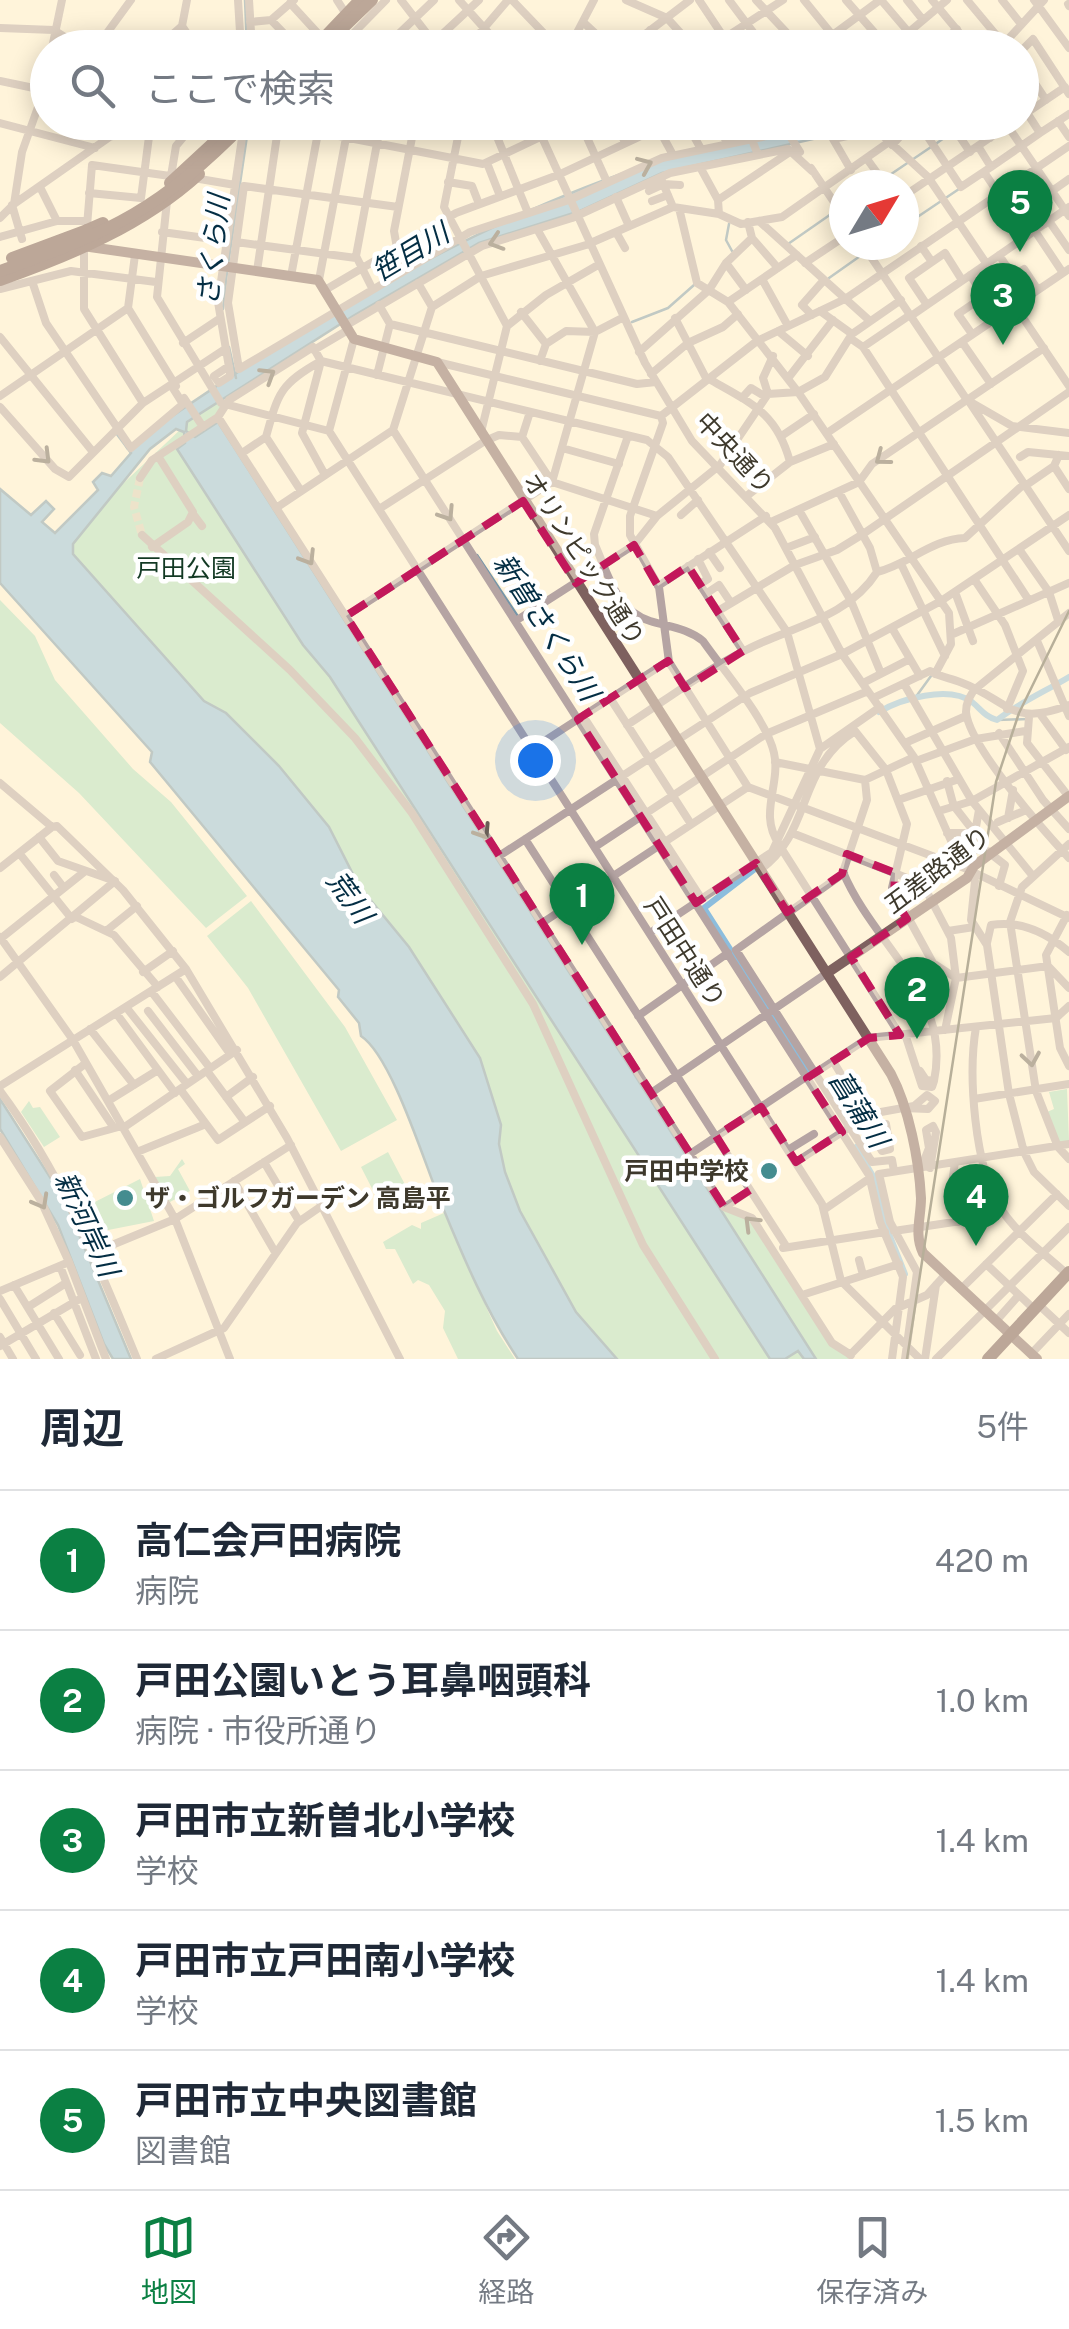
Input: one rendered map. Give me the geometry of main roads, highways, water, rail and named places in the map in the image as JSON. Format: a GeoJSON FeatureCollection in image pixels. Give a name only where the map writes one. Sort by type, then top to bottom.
{"type":"FeatureCollection","features":[{"type":"Feature","properties":{"kind":"highway"},"geometry":{"type":"LineString","coordinates":[[334,30],[346,14],[368,0]]}},
{"type":"Feature","properties":{"kind":"highway"},"geometry":{"type":"LineString","coordinates":[[349,30],[368,0]]}},
{"type":"Feature","properties":{"kind":"highway"},"geometry":{"type":"LineString","coordinates":[[337,30],[368,0]]}},
{"type":"Feature","properties":{"kind":"highway"},"geometry":{"type":"LineString","coordinates":[[107,228],[224,140]]}},
{"type":"Feature","properties":{"kind":"highway"},"geometry":{"type":"LineString","coordinates":[[0,269],[91,234],[142,208],[227,140]]}},
{"type":"Feature","properties":{"kind":"highway"},"geometry":{"type":"LineString","coordinates":[[0,269],[167,201],[230,140]]}},
{"type":"Feature","properties":{"kind":"highway"},"geometry":{"type":"LineString","coordinates":[[0,269],[25,239],[87,236]]}},
{"type":"Feature","properties":{"kind":"highway"},"geometry":{"type":"LineString","coordinates":[[0,269],[63,257],[87,236]]}},
{"type":"Feature","properties":{"kind":"highway"},"geometry":{"type":"LineString","coordinates":[[991,1359],[1068,1276]]}},
{"type":"Feature","properties":{"kind":"main road","name":"オリンピック通り"},"geometry":{"type":"LineString","coordinates":[[87,236],[110,251],[291,276],[322,285],[348,330],[384,348],[437,362],[896,1082],[921,1198],[921,1249],[1034,1356]]}},
{"type":"Feature","properties":{"kind":"main road","name":"五差路通り"},"geometry":{"type":"LineString","coordinates":[[827,973],[932,902],[1069,796]]}},
{"type":"Feature","properties":{"kind":"water","name":"荒川"},"geometry":{"type":"Polygon","coordinates":[[[761,140],[809,140],[662,173],[580,211],[479,243],[353,316],[187,422],[186,431],[195,437],[218,422],[816,1359],[804,1359],[798,1351],[785,1359],[770,1359],[330,677],[303,645],[177,449],[185,443],[184,432],[176,429],[150,449],[73,544],[73,554],[204,701],[226,713],[279,766],[329,827],[359,886],[409,947],[480,1058],[501,1125],[499,1144],[505,1172],[520,1211],[576,1312],[617,1359],[518,1359],[468,1266],[397,1089],[373,1048],[361,1036],[359,1023],[338,997],[339,990],[150,762],[152,752],[0,583],[0,489],[31,515],[46,501],[54,509],[42,522],[55,533],[98,490],[93,482],[102,473],[111,476],[131,453],[127,448],[312,325],[379,286],[518,216],[682,155],[761,140]]]}},
{"type":"Feature","properties":{"kind":"water"},"geometry":{"type":"Polygon","coordinates":[[[0,1099],[64,1199],[131,1359],[113,1359],[104,1344],[58,1225],[0,1129],[0,1099]]]}},
{"type":"Feature","properties":{"kind":"waterway","name":"さくら川"},"geometry":{"type":"LineString","coordinates":[[245,0],[246,30]]}},
{"type":"Feature","properties":{"kind":"waterway","name":"さくら川"},"geometry":{"type":"LineString","coordinates":[[228,265],[246,140]]}},
{"type":"Feature","properties":{"kind":"waterway"},"geometry":{"type":"LineString","coordinates":[[937,143],[941,140]]}},
{"type":"Feature","properties":{"kind":"waterway"},"geometry":{"type":"LineString","coordinates":[[897,170],[931,147]]}},
{"type":"Feature","properties":{"kind":"waterway"},"geometry":{"type":"LineString","coordinates":[[919,216],[959,189]]}},
{"type":"Feature","properties":{"kind":"waterway"},"geometry":{"type":"LineString","coordinates":[[788,244],[829,215]]}},
{"type":"Feature","properties":{"kind":"waterway"},"geometry":{"type":"LineString","coordinates":[[729,224],[726,240],[732,251]]}},
{"type":"Feature","properties":{"kind":"waterway"},"geometry":{"type":"LineString","coordinates":[[829,278],[854,260]]}},
{"type":"Feature","properties":{"kind":"waterway","name":"さくら川"},"geometry":{"type":"LineString","coordinates":[[223,309],[227,272]]}},
{"type":"Feature","properties":{"kind":"waterway"},"geometry":{"type":"LineString","coordinates":[[632,322],[668,308],[694,285]]}},
{"type":"Feature","properties":{"kind":"waterway","name":"さくら川"},"geometry":{"type":"LineString","coordinates":[[229,347],[236,378]]}},
{"type":"Feature","properties":{"kind":"waterway","name":"新曽さくら川"},"geometry":{"type":"LineString","coordinates":[[477,555],[517,615]]}},
{"type":"Feature","properties":{"kind":"waterway"},"geometry":{"type":"LineString","coordinates":[[915,698],[931,676]]}},
{"type":"Feature","properties":{"kind":"waterway"},"geometry":{"type":"LineString","coordinates":[[879,712],[938,694],[962,697],[997,720],[1069,677]]}},
{"type":"Feature","properties":{"kind":"waterway"},"geometry":{"type":"LineString","coordinates":[[997,720],[1028,719]]}},
{"type":"Feature","properties":{"kind":"waterway","name":"菖蒲川"},"geometry":{"type":"LineString","coordinates":[[760,865],[704,908],[809,1073]]}},
{"type":"Feature","properties":{"kind":"waterway","name":"菖蒲川"},"geometry":{"type":"LineString","coordinates":[[856,1147],[877,1183],[882,1216],[905,1274]]}},
{"type":"Feature","properties":{"kind":"tunnel"},"geometry":{"type":"LineString","coordinates":[[140,478],[134,507],[142,535]]}},
{"type":"Feature","properties":{"kind":"railway"},"geometry":{"type":"LineString","coordinates":[[907,1359],[996,782],[1019,713],[1069,611]]}},
{"type":"Feature","properties":{"kind":"place","name":"戸田市立中央図書館"},"geometry":{"type":"Point","coordinates":[1020,252]}},
{"type":"Feature","properties":{"kind":"place","name":"戸田市立新曽北小学校"},"geometry":{"type":"Point","coordinates":[1003,345]}},
{"type":"Feature","properties":{"kind":"place","name":"高仁会戸田病院"},"geometry":{"type":"Point","coordinates":[582,945]}},
{"type":"Feature","properties":{"kind":"place","name":"戸田公園いとう耳鼻咽頭科"},"geometry":{"type":"Point","coordinates":[917,1039]}},
{"type":"Feature","properties":{"kind":"place","name":"戸田中学校"},"geometry":{"type":"Point","coordinates":[769,1171]}},
{"type":"Feature","properties":{"kind":"place","name":"ザ・ゴルフガーデン 高島平"},"geometry":{"type":"Point","coordinates":[125,1198]}},
{"type":"Feature","properties":{"kind":"place","name":"戸田市立戸田南小学校"},"geometry":{"type":"Point","coordinates":[976,1246]}},
{"type":"Feature","properties":{"kind":"water label","name":"笹目川"},"geometry":{"type":"Point","coordinates":[410,252]}},
{"type":"Feature","properties":{"kind":"water label","name":"新河岸川"},"geometry":{"type":"Point","coordinates":[87,1224]}},
{"type":"Feature","properties":{"kind":"park label","name":"戸田公園"},"geometry":{"type":"Point","coordinates":[186,568]}}]}
